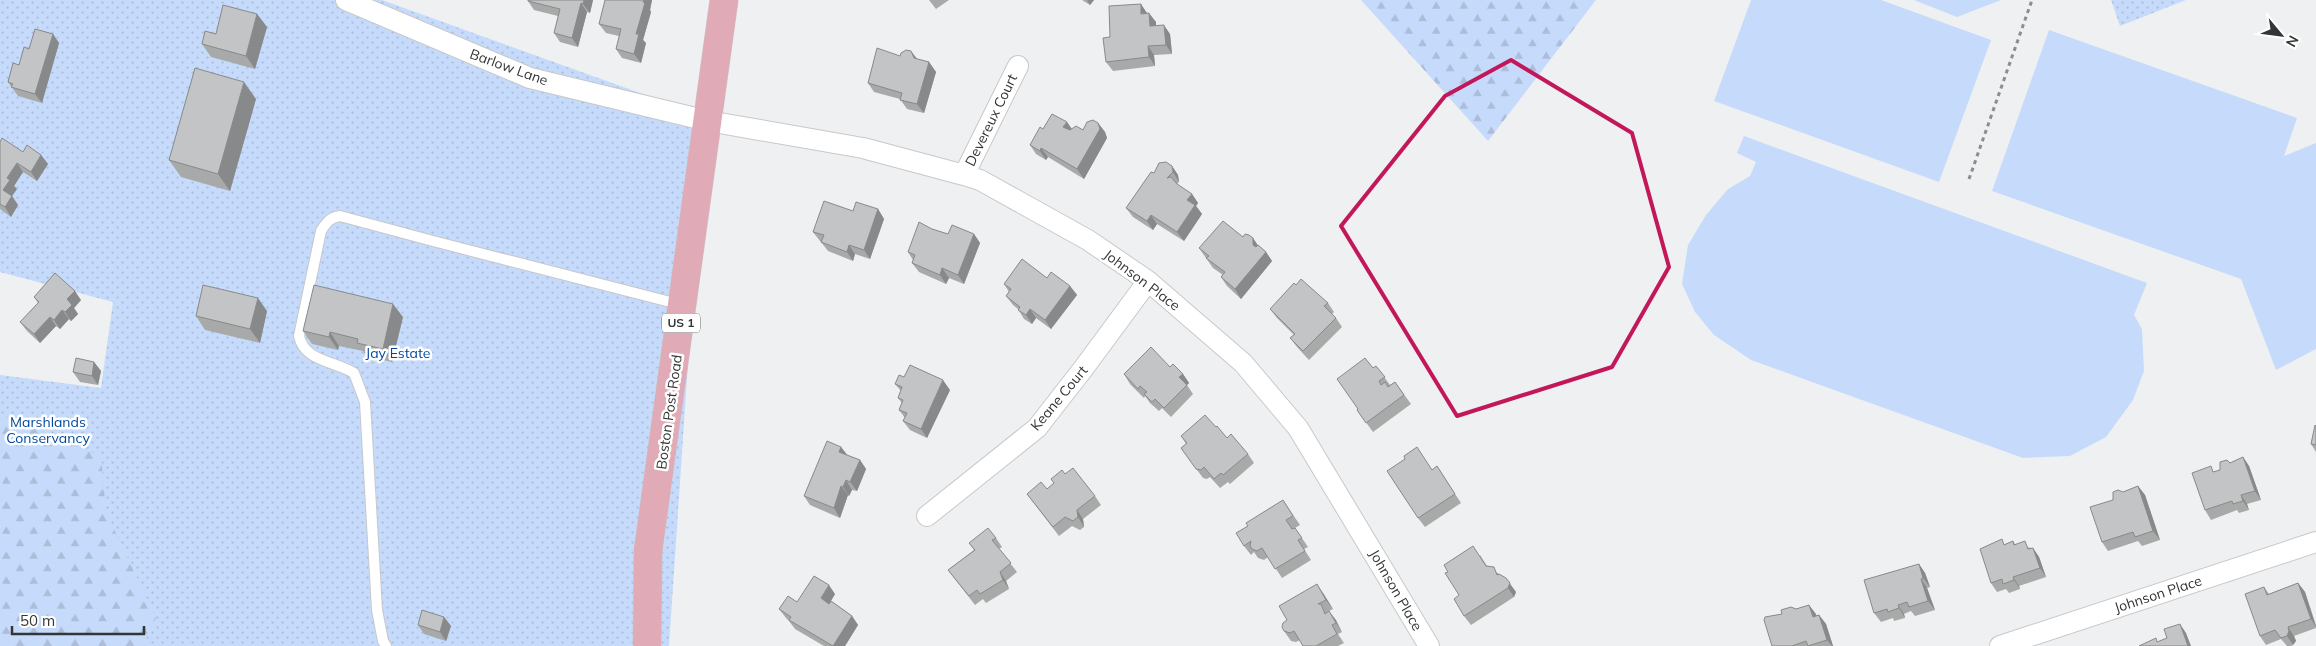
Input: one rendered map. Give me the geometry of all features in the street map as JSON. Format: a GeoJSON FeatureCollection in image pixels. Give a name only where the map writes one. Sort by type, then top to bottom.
{"type":"FeatureCollection","features":[{"type":"Feature","properties":{"kind":"main road","name":"Boston Post Road"},"geometry":{"type":"LineString","coordinates":[[647,646],[648,551],[724,0]]}},
{"type":"Feature","properties":{"kind":"street","name":"Barlow Lane"},"geometry":{"type":"LineString","coordinates":[[346,0],[382,8],[530,78],[708,121]]}},
{"type":"Feature","properties":{"kind":"street","name":"Devereux Court"},"geometry":{"type":"LineString","coordinates":[[964,175],[1018,66]]}},
{"type":"Feature","properties":{"kind":"street","name":"Johnson Place"},"geometry":{"type":"LineString","coordinates":[[708,121],[863,148],[980,180],[1088,240],[1148,281],[1243,363],[1298,428],[1429,646]]}},
{"type":"Feature","properties":{"kind":"street","name":"Keane Court"},"geometry":{"type":"LineString","coordinates":[[927,516],[1037,428],[1084,369],[1148,281]]}},
{"type":"Feature","properties":{"kind":"street","name":"Johnson Place"},"geometry":{"type":"LineString","coordinates":[[2000,646],[2316,542]]}},
{"type":"Feature","properties":{"kind":"lane"},"geometry":{"type":"LineString","coordinates":[[386,646],[383,641],[377,610],[365,402],[354,372],[307,353],[300,344],[299,336],[321,231],[328,221],[334,216],[340,216],[433,242],[683,305]]}},
{"type":"Feature","properties":{"kind":"path"},"geometry":{"type":"LineString","coordinates":[[1969,179],[2032,0]]}},
{"type":"Feature","properties":{"kind":"highlighted area"},"geometry":{"type":"Polygon","coordinates":[[[1511,60],[1632,133],[1669,267],[1612,367],[1457,416],[1341,226],[1445,96],[1511,60]]]}},
{"type":"Feature","properties":{"kind":"green space","name":"Jay Estate"},"geometry":{"type":"Polygon","coordinates":[[[0,0],[382,0],[726,124],[708,121],[701,170],[669,646],[0,646],[0,375],[101,388],[113,302],[0,272],[0,0]]]}},
{"type":"Feature","properties":{"kind":"green space"},"geometry":{"type":"Polygon","coordinates":[[[1361,0],[1596,0],[1488,141],[1361,0]]]}},
{"type":"Feature","properties":{"kind":"green space"},"geometry":{"type":"Polygon","coordinates":[[[1751,0],[1881,0],[1991,40],[1939,182],[1714,101],[1751,0]]]}},
{"type":"Feature","properties":{"kind":"green space"},"geometry":{"type":"Polygon","coordinates":[[[1914,0],[2001,0],[1957,17],[1914,0]]]}},
{"type":"Feature","properties":{"kind":"green space"},"geometry":{"type":"Polygon","coordinates":[[[2111,0],[2186,0],[2120,26],[2111,0]]]}},
{"type":"Feature","properties":{"kind":"green space"},"geometry":{"type":"Polygon","coordinates":[[[2049,30],[2297,118],[2284,156],[2316,143],[2316,349],[2276,370],[2241,279],[1992,191],[2049,30]]]}},
{"type":"Feature","properties":{"kind":"green space"},"geometry":{"type":"Polygon","coordinates":[[[1744,136],[2147,283],[2134,315],[2142,329],[2144,371],[2133,400],[2106,437],[2070,456],[2023,458],[1751,360],[1714,335],[1695,312],[1682,284],[1688,245],[1706,215],[1728,189],[1750,176],[1756,162],[1737,153],[1744,136]]]}},
{"type":"Feature","properties":{"kind":"green space","name":"Marshlands Conservancy"},"geometry":{"type":"Polygon","coordinates":[[[0,414],[101,456],[106,512],[156,618],[142,646],[0,646],[0,414]]]}},
{"type":"Feature","properties":{"kind":"building"},"geometry":{"type":"Polygon","coordinates":[[[528,0],[584,0],[583,4],[581,3],[572,38],[554,33],[560,9],[528,0]]]}},
{"type":"Feature","properties":{"kind":"building"},"geometry":{"type":"Polygon","coordinates":[[[605,0],[644,0],[643,2],[645,3],[636,34],[639,34],[634,54],[616,49],[621,29],[599,24],[605,0]]]}},
{"type":"Feature","properties":{"kind":"building"},"geometry":{"type":"Polygon","coordinates":[[[1141,4],[1141,14],[1149,13],[1150,26],[1164,25],[1166,45],[1148,46],[1149,57],[1106,62],[1103,38],[1110,37],[1109,6],[1141,4]]]}},
{"type":"Feature","properties":{"kind":"building"},"geometry":{"type":"Polygon","coordinates":[[[223,5],[257,14],[246,56],[202,44],[205,31],[216,34],[223,5]]]}},
{"type":"Feature","properties":{"kind":"building"},"geometry":{"type":"Polygon","coordinates":[[[35,29],[53,34],[35,94],[11,87],[13,84],[8,82],[13,63],[19,65],[24,47],[29,49],[35,29]]]}},
{"type":"Feature","properties":{"kind":"building"},"geometry":{"type":"Polygon","coordinates":[[[877,48],[900,56],[906,50],[911,51],[914,58],[929,62],[917,104],[900,100],[902,93],[868,83],[877,48]]]}},
{"type":"Feature","properties":{"kind":"building"},"geometry":{"type":"Polygon","coordinates":[[[195,68],[244,82],[218,174],[169,160],[195,68]]]}},
{"type":"Feature","properties":{"kind":"building"},"geometry":{"type":"Polygon","coordinates":[[[1052,114],[1067,122],[1063,127],[1070,130],[1076,126],[1083,130],[1087,122],[1093,120],[1098,123],[1100,129],[1077,169],[1041,148],[1040,151],[1030,145],[1040,127],[1043,129],[1052,114]]]}},
{"type":"Feature","properties":{"kind":"building"},"geometry":{"type":"Polygon","coordinates":[[[2,138],[23,152],[27,145],[41,155],[31,172],[17,163],[7,178],[10,180],[3,190],[12,196],[5,207],[0,204],[0,142],[2,138]]]}},
{"type":"Feature","properties":{"kind":"building"},"geometry":{"type":"Polygon","coordinates":[[[1166,162],[1172,166],[1173,172],[1167,178],[1171,177],[1177,184],[1192,194],[1187,200],[1195,205],[1177,232],[1151,215],[1147,221],[1126,208],[1151,172],[1154,173],[1159,163],[1166,162]]]}},
{"type":"Feature","properties":{"kind":"building"},"geometry":{"type":"Polygon","coordinates":[[[824,201],[853,211],[856,202],[878,209],[864,250],[849,245],[847,252],[821,242],[824,235],[813,232],[824,201]]]}},
{"type":"Feature","properties":{"kind":"building"},"geometry":{"type":"Polygon","coordinates":[[[1223,221],[1243,237],[1245,234],[1249,235],[1253,238],[1253,245],[1256,247],[1258,245],[1266,252],[1235,289],[1221,277],[1225,272],[1206,258],[1209,256],[1199,248],[1223,221]]]}},
{"type":"Feature","properties":{"kind":"building"},"geometry":{"type":"Polygon","coordinates":[[[919,222],[948,234],[952,225],[974,234],[958,275],[942,268],[940,275],[912,263],[915,255],[908,252],[919,222]]]}},
{"type":"Feature","properties":{"kind":"building"},"geometry":{"type":"Polygon","coordinates":[[[1022,259],[1047,278],[1051,272],[1070,286],[1045,320],[1030,309],[1026,315],[1018,310],[1020,307],[1006,296],[1011,289],[1004,284],[1022,259]]]}},
{"type":"Feature","properties":{"kind":"building"},"geometry":{"type":"Polygon","coordinates":[[[55,273],[75,291],[67,299],[72,305],[65,312],[62,310],[54,320],[50,317],[34,334],[20,322],[39,302],[34,297],[55,273]]]}},
{"type":"Feature","properties":{"kind":"building"},"geometry":{"type":"Polygon","coordinates":[[[1301,279],[1328,303],[1324,306],[1336,318],[1303,351],[1290,338],[1295,334],[1270,309],[1294,283],[1296,285],[1301,279]]]}},
{"type":"Feature","properties":{"kind":"building"},"geometry":{"type":"Polygon","coordinates":[[[203,285],[258,298],[250,329],[196,316],[203,285]]]}},
{"type":"Feature","properties":{"kind":"building"},"geometry":{"type":"Polygon","coordinates":[[[314,285],[393,304],[383,349],[357,343],[358,339],[330,332],[329,337],[303,331],[314,285]]]}},
{"type":"Feature","properties":{"kind":"building"},"geometry":{"type":"Polygon","coordinates":[[[1151,347],[1170,367],[1173,364],[1183,374],[1179,377],[1187,385],[1164,408],[1155,399],[1152,402],[1144,394],[1147,392],[1140,386],[1138,389],[1124,374],[1151,347]]]}},
{"type":"Feature","properties":{"kind":"building"},"geometry":{"type":"Polygon","coordinates":[[[76,358],[94,362],[92,376],[73,372],[76,358]]]}},
{"type":"Feature","properties":{"kind":"building"},"geometry":{"type":"Polygon","coordinates":[[[1365,358],[1373,368],[1376,366],[1385,377],[1379,381],[1381,385],[1385,382],[1388,387],[1395,382],[1404,395],[1366,423],[1337,379],[1365,358]]]}},
{"type":"Feature","properties":{"kind":"building"},"geometry":{"type":"Polygon","coordinates":[[[910,365],[943,380],[921,429],[903,421],[907,413],[899,410],[903,400],[898,398],[902,387],[895,384],[899,375],[904,377],[910,365]]]}},
{"type":"Feature","properties":{"kind":"building"},"geometry":{"type":"Polygon","coordinates":[[[1205,415],[1227,438],[1231,434],[1248,454],[1223,475],[1221,473],[1214,479],[1204,467],[1201,470],[1196,469],[1181,448],[1187,443],[1181,436],[1205,415]]]}},
{"type":"Feature","properties":{"kind":"building"},"geometry":{"type":"Polygon","coordinates":[[[2316,426],[2316,445],[2311,444],[2316,426]]]}},
{"type":"Feature","properties":{"kind":"building"},"geometry":{"type":"Polygon","coordinates":[[[827,441],[841,447],[839,452],[860,460],[850,482],[846,480],[843,487],[841,486],[834,508],[804,496],[827,441]]]}},
{"type":"Feature","properties":{"kind":"building"},"geometry":{"type":"Polygon","coordinates":[[[1417,447],[1432,470],[1437,466],[1455,494],[1418,518],[1387,471],[1405,459],[1404,456],[1417,447]]]}},
{"type":"Feature","properties":{"kind":"building"},"geometry":{"type":"Polygon","coordinates":[[[2243,457],[2255,491],[2241,495],[2243,501],[2233,504],[2232,501],[2205,510],[2192,473],[2211,466],[2213,472],[2220,470],[2220,462],[2227,460],[2230,463],[2243,457]]]}},
{"type":"Feature","properties":{"kind":"building"},"geometry":{"type":"Polygon","coordinates":[[[1073,468],[1095,496],[1077,510],[1078,517],[1073,521],[1065,517],[1053,527],[1027,494],[1041,482],[1047,489],[1054,483],[1051,479],[1062,470],[1065,474],[1073,468]]]}},
{"type":"Feature","properties":{"kind":"building"},"geometry":{"type":"Polygon","coordinates":[[[2138,486],[2153,531],[2135,537],[2133,532],[2102,542],[2090,507],[2113,500],[2113,492],[2118,490],[2123,492],[2138,486]]]}},
{"type":"Feature","properties":{"kind":"building"},"geometry":{"type":"Polygon","coordinates":[[[1283,500],[1293,516],[1286,520],[1302,538],[1298,540],[1305,551],[1275,569],[1262,548],[1257,551],[1252,549],[1250,546],[1251,541],[1244,546],[1236,533],[1248,526],[1246,523],[1283,500]]]}},
{"type":"Feature","properties":{"kind":"building"},"geometry":{"type":"Polygon","coordinates":[[[988,528],[996,538],[992,540],[1011,563],[1000,572],[1003,580],[980,594],[977,590],[969,596],[948,570],[975,550],[969,543],[988,528]]]}},
{"type":"Feature","properties":{"kind":"building"},"geometry":{"type":"Polygon","coordinates":[[[2002,539],[2004,545],[2013,541],[2014,545],[2025,541],[2028,549],[2033,548],[2040,568],[2013,577],[2014,580],[2003,584],[2002,579],[1991,583],[1980,549],[2002,539]]]}},
{"type":"Feature","properties":{"kind":"building"},"geometry":{"type":"Polygon","coordinates":[[[1473,546],[1486,566],[1494,567],[1497,575],[1499,574],[1506,578],[1510,583],[1508,588],[1464,616],[1454,599],[1459,595],[1445,573],[1448,572],[1444,565],[1473,546]]]}},
{"type":"Feature","properties":{"kind":"building"},"geometry":{"type":"Polygon","coordinates":[[[1919,564],[1923,578],[1921,579],[1928,601],[1909,607],[1907,602],[1898,605],[1899,608],[1888,612],[1887,609],[1874,613],[1864,580],[1919,564]]]}},
{"type":"Feature","properties":{"kind":"building"},"geometry":{"type":"Polygon","coordinates":[[[814,576],[829,585],[821,598],[829,604],[831,601],[852,616],[833,646],[789,620],[791,617],[779,609],[788,596],[797,602],[814,576]]]}},
{"type":"Feature","properties":{"kind":"building"},"geometry":{"type":"Polygon","coordinates":[[[2298,583],[2311,619],[2288,627],[2287,636],[2281,638],[2275,630],[2260,636],[2245,594],[2264,587],[2267,595],[2298,583]]]}},
{"type":"Feature","properties":{"kind":"building"},"geometry":{"type":"Polygon","coordinates":[[[1317,584],[1326,600],[1318,604],[1321,604],[1325,614],[1329,611],[1336,623],[1332,625],[1337,634],[1316,646],[1303,646],[1294,631],[1290,633],[1284,631],[1283,623],[1287,620],[1279,606],[1317,584]]]}},
{"type":"Feature","properties":{"kind":"building"},"geometry":{"type":"Polygon","coordinates":[[[1809,605],[1813,617],[1819,615],[1827,640],[1808,646],[1806,641],[1792,646],[1772,646],[1764,620],[1765,617],[1782,614],[1781,610],[1791,607],[1796,609],[1809,605]]]}},
{"type":"Feature","properties":{"kind":"building"},"geometry":{"type":"Polygon","coordinates":[[[422,610],[444,617],[440,632],[418,625],[422,610]]]}},
{"type":"Feature","properties":{"kind":"building"},"geometry":{"type":"Polygon","coordinates":[[[2180,624],[2188,646],[2139,646],[2156,638],[2157,642],[2167,638],[2164,629],[2180,624]]]}}]}
